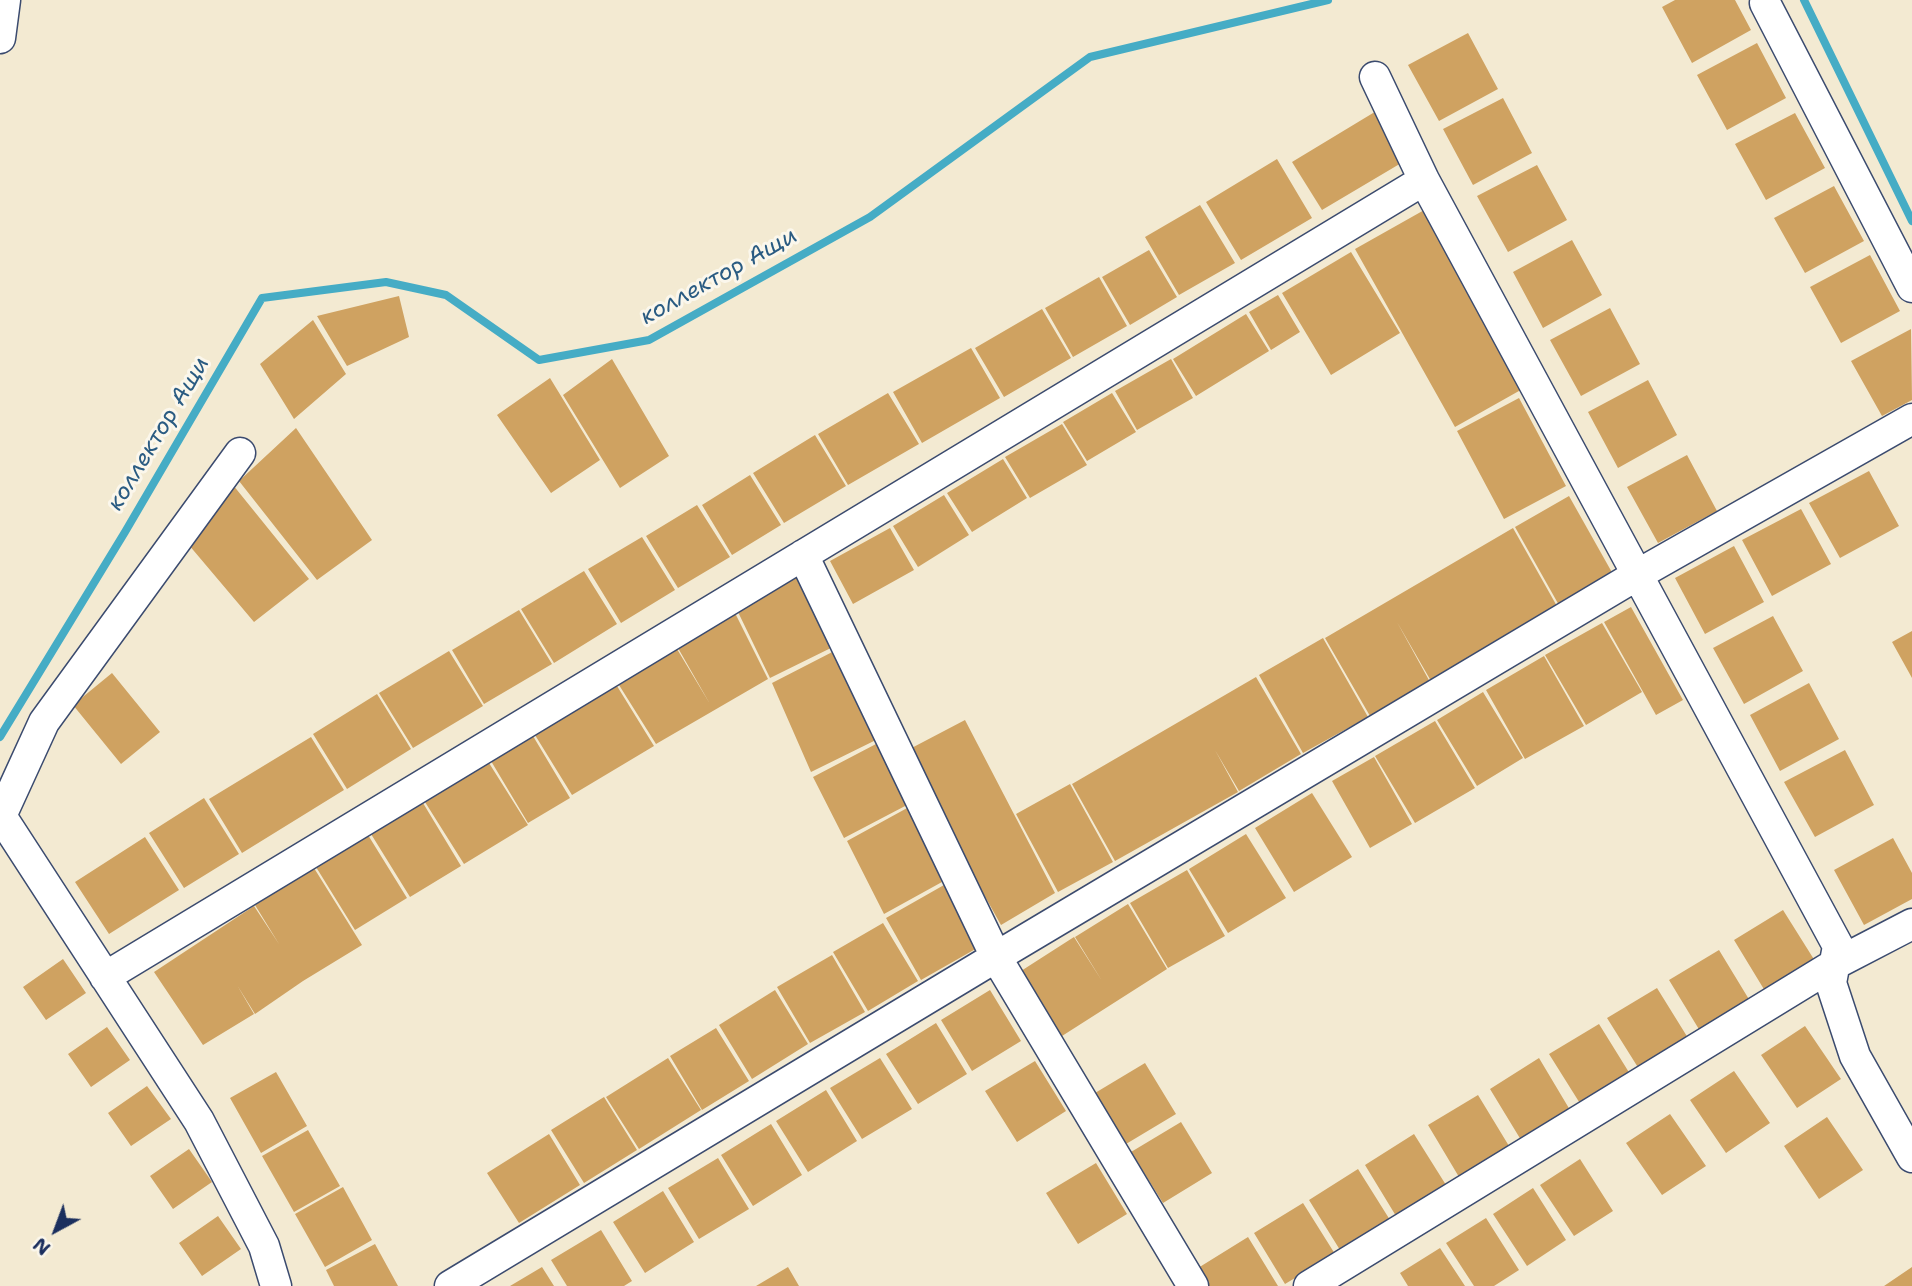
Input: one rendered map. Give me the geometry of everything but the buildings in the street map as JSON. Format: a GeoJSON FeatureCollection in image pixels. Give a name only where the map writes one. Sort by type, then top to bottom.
{"type":"FeatureCollection","features":[{"type":"Feature","properties":{"kind":"street"},"geometry":{"type":"LineString","coordinates":[[0,38],[5,0]]}},
{"type":"Feature","properties":{"kind":"street"},"geometry":{"type":"LineString","coordinates":[[1765,3],[1912,287]]}},
{"type":"Feature","properties":{"kind":"street"},"geometry":{"type":"LineString","coordinates":[[1375,77],[1424,180],[1838,946],[1831,983],[1856,1056],[1912,1157]]}},
{"type":"Feature","properties":{"kind":"street"},"geometry":{"type":"LineString","coordinates":[[105,977],[1424,180]]}},
{"type":"Feature","properties":{"kind":"street"},"geometry":{"type":"LineString","coordinates":[[450,1286],[1637,575],[1912,419]]}},
{"type":"Feature","properties":{"kind":"street"},"geometry":{"type":"LineString","coordinates":[[240,453],[44,722],[1,816],[199,1121],[264,1246],[276,1286]]}},
{"type":"Feature","properties":{"kind":"street"},"geometry":{"type":"LineString","coordinates":[[803,555],[996,957],[1193,1286]]}},
{"type":"Feature","properties":{"kind":"street"},"geometry":{"type":"LineString","coordinates":[[1309,1286],[1835,964],[1912,924]]}},
{"type":"Feature","properties":{"kind":"waterway","name":"коллектор Ащи"},"geometry":{"type":"LineString","coordinates":[[0,737],[125,532],[262,298],[386,282],[446,295],[539,360],[649,340],[870,217],[1090,57],[1328,0]]}},
{"type":"Feature","properties":{"kind":"waterway"},"geometry":{"type":"LineString","coordinates":[[1804,0],[1912,221]]}}]}
